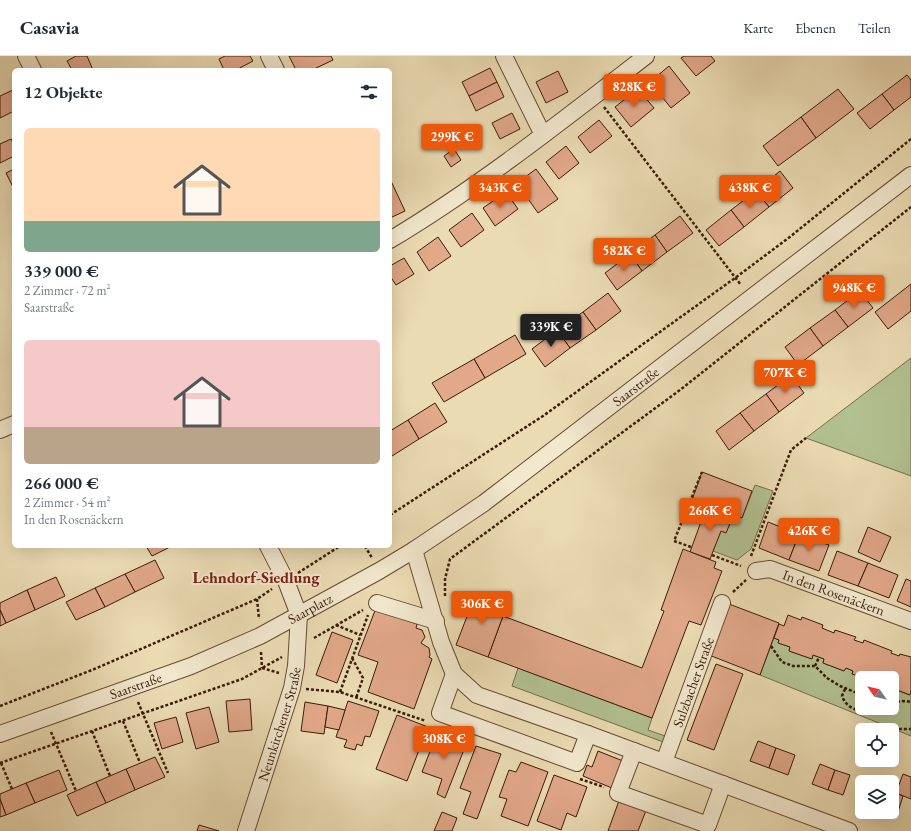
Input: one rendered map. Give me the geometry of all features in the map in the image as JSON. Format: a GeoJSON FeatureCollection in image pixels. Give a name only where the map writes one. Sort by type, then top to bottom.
{"type":"FeatureCollection","features":[{"type":"Feature","properties":{"kind":"street"},"geometry":{"type":"LineString","coordinates":[[26,56],[32,68]]}},
{"type":"Feature","properties":{"kind":"street"},"geometry":{"type":"LineString","coordinates":[[269,56],[275,68]]}},
{"type":"Feature","properties":{"kind":"street"},"geometry":{"type":"LineString","coordinates":[[504,56],[543,135]]}},
{"type":"Feature","properties":{"kind":"street"},"geometry":{"type":"LineString","coordinates":[[392,239],[497,169],[646,56]]}},
{"type":"Feature","properties":{"kind":"street","name":"Saarstraße"},"geometry":{"type":"LineString","coordinates":[[353,585],[414,550],[484,503],[911,175]]}},
{"type":"Feature","properties":{"kind":"street"},"geometry":{"type":"LineString","coordinates":[[0,430],[12,425]]}},
{"type":"Feature","properties":{"kind":"street"},"geometry":{"type":"LineString","coordinates":[[269,548],[286,581],[299,615]]}},
{"type":"Feature","properties":{"kind":"street"},"geometry":{"type":"LineString","coordinates":[[414,550],[441,642],[454,674],[477,695],[588,734],[848,831]]}},
{"type":"Feature","properties":{"kind":"street","name":"In den Rosenäckern"},"geometry":{"type":"LineString","coordinates":[[751,569],[770,569],[911,621]]}},
{"type":"Feature","properties":{"kind":"street","name":"Saarplatz"},"geometry":{"type":"LineString","coordinates":[[268,632],[353,585]]}},
{"type":"Feature","properties":{"kind":"street","name":"Sulzbacher Straße"},"geometry":{"type":"LineString","coordinates":[[664,762],[722,603]]}},
{"type":"Feature","properties":{"kind":"street"},"geometry":{"type":"LineString","coordinates":[[374,605],[436,621]]}},
{"type":"Feature","properties":{"kind":"street","name":"Neunkirchener Straße"},"geometry":{"type":"LineString","coordinates":[[246,831],[292,688],[296,666],[299,615]]}},
{"type":"Feature","properties":{"kind":"street","name":"Saarstraße"},"geometry":{"type":"LineString","coordinates":[[0,734],[191,666],[268,632]]}},
{"type":"Feature","properties":{"kind":"street"},"geometry":{"type":"LineString","coordinates":[[454,674],[440,713],[577,764],[588,734]]}},
{"type":"Feature","properties":{"kind":"street"},"geometry":{"type":"LineString","coordinates":[[634,751],[618,793],[708,825],[724,784]]}},
{"type":"Feature","properties":{"kind":"path"},"geometry":{"type":"LineString","coordinates":[[595,95],[736,278]]}},
{"type":"Feature","properties":{"kind":"path"},"geometry":{"type":"LineString","coordinates":[[392,514],[543,416],[736,278],[791,236],[911,139]]}},
{"type":"Feature","properties":{"kind":"path"},"geometry":{"type":"LineString","coordinates":[[425,588],[445,579],[450,559],[680,390],[911,207]]}},
{"type":"Feature","properties":{"kind":"path"},"geometry":{"type":"LineString","coordinates":[[722,603],[751,569],[791,450],[806,438]]}},
{"type":"Feature","properties":{"kind":"path"},"geometry":{"type":"LineString","coordinates":[[691,547],[674,541],[702,472]]}},
{"type":"Feature","properties":{"kind":"path"},"geometry":{"type":"LineString","coordinates":[[0,706],[92,670],[257,599],[337,548]]}},
{"type":"Feature","properties":{"kind":"path"},"geometry":{"type":"LineString","coordinates":[[712,555],[751,569]]}},
{"type":"Feature","properties":{"kind":"path"},"geometry":{"type":"LineString","coordinates":[[12,789],[1,763],[242,679],[374,605]]}},
{"type":"Feature","properties":{"kind":"path"},"geometry":{"type":"LineString","coordinates":[[340,692],[360,635],[374,605]]}},
{"type":"Feature","properties":{"kind":"path"},"geometry":{"type":"LineString","coordinates":[[336,625],[360,635]]}},
{"type":"Feature","properties":{"kind":"path"},"geometry":{"type":"LineString","coordinates":[[771,646],[782,662],[793,666],[815,666],[827,678],[845,689],[855,692]]}},
{"type":"Feature","properties":{"kind":"path"},"geometry":{"type":"LineString","coordinates":[[815,666],[819,657]]}},
{"type":"Feature","properties":{"kind":"path"},"geometry":{"type":"LineString","coordinates":[[352,658],[363,678],[356,698]]}},
{"type":"Feature","properties":{"kind":"path"},"geometry":{"type":"LineString","coordinates":[[132,688],[168,773]]}},
{"type":"Feature","properties":{"kind":"path"},"geometry":{"type":"LineString","coordinates":[[292,688],[340,692],[434,724],[440,713]]}},
{"type":"Feature","properties":{"kind":"path"},"geometry":{"type":"LineString","coordinates":[[845,689],[842,696],[844,702],[852,709],[855,710]]}},
{"type":"Feature","properties":{"kind":"path"},"geometry":{"type":"LineString","coordinates":[[899,702],[911,702]]}},
{"type":"Feature","properties":{"kind":"path"},"geometry":{"type":"LineString","coordinates":[[45,718],[76,791]]}},
{"type":"Feature","properties":{"kind":"path"},"geometry":{"type":"LineString","coordinates":[[122,720],[140,763]]}},
{"type":"Feature","properties":{"kind":"path"},"geometry":{"type":"LineString","coordinates":[[899,729],[911,729]]}},
{"type":"Feature","properties":{"kind":"path"},"geometry":{"type":"LineString","coordinates":[[92,731],[110,776]]}},
{"type":"Feature","properties":{"kind":"green space"},"geometry":{"type":"Polygon","coordinates":[[[911,358],[911,476],[806,438],[911,358]]]}},
{"type":"Feature","properties":{"kind":"green space"},"geometry":{"type":"Polygon","coordinates":[[[755,485],[773,491],[751,549],[737,560],[713,551],[721,531],[726,532],[731,521],[725,519],[728,513],[742,518],[755,485]]]}},
{"type":"Feature","properties":{"kind":"green space"},"geometry":{"type":"Polygon","coordinates":[[[774,638],[779,640],[778,643],[790,647],[789,651],[812,659],[813,655],[824,659],[823,663],[844,671],[846,668],[853,671],[852,674],[855,675],[855,713],[760,675],[774,638]]]}},
{"type":"Feature","properties":{"kind":"green space"},"geometry":{"type":"Polygon","coordinates":[[[518,668],[652,718],[648,730],[668,737],[666,743],[512,686],[518,668]]]}},
{"type":"Feature","properties":{"kind":"green space"},"geometry":{"type":"Polygon","coordinates":[[[899,691],[909,695],[911,691],[911,736],[899,731],[899,723],[879,723],[859,715],[899,715],[899,691]]]}},
{"type":"Feature","properties":{"kind":"building"},"geometry":{"type":"Polygon","coordinates":[[[76,56],[87,56],[92,68],[71,68],[67,61],[76,56]]]}},
{"type":"Feature","properties":{"kind":"building"},"geometry":{"type":"Polygon","coordinates":[[[225,56],[250,56],[253,61],[240,68],[223,68],[219,59],[225,56]]]}},
{"type":"Feature","properties":{"kind":"building"},"geometry":{"type":"Polygon","coordinates":[[[289,56],[331,56],[333,60],[316,68],[295,68],[289,56]]]}},
{"type":"Feature","properties":{"kind":"building"},"geometry":{"type":"Polygon","coordinates":[[[684,56],[711,56],[715,61],[696,76],[681,58],[684,56]]]}},
{"type":"Feature","properties":{"kind":"building"},"geometry":{"type":"Polygon","coordinates":[[[669,66],[690,93],[671,108],[650,82],[669,66]]]}},
{"type":"Feature","properties":{"kind":"building"},"geometry":{"type":"Polygon","coordinates":[[[490,68],[497,82],[469,96],[462,82],[490,68]]]}},
{"type":"Feature","properties":{"kind":"building"},"geometry":{"type":"Polygon","coordinates":[[[558,71],[568,92],[546,103],[536,82],[558,71]]]}},
{"type":"Feature","properties":{"kind":"building"},"geometry":{"type":"Polygon","coordinates":[[[907,75],[911,80],[911,97],[894,110],[882,94],[907,75]]]}},
{"type":"Feature","properties":{"kind":"building"},"geometry":{"type":"Polygon","coordinates":[[[497,82],[504,97],[476,111],[469,96],[497,82]]]}},
{"type":"Feature","properties":{"kind":"building"},"geometry":{"type":"Polygon","coordinates":[[[638,89],[654,108],[631,127],[615,107],[638,89]]]}},
{"type":"Feature","properties":{"kind":"building"},"geometry":{"type":"Polygon","coordinates":[[[838,89],[854,109],[816,138],[801,117],[838,89]]]}},
{"type":"Feature","properties":{"kind":"building"},"geometry":{"type":"Polygon","coordinates":[[[12,90],[12,112],[0,118],[0,96],[12,90]]]}},
{"type":"Feature","properties":{"kind":"building"},"geometry":{"type":"Polygon","coordinates":[[[882,94],[894,110],[870,129],[857,113],[882,94]]]}},
{"type":"Feature","properties":{"kind":"building"},"geometry":{"type":"Polygon","coordinates":[[[512,113],[520,129],[500,139],[492,123],[512,113]]]}},
{"type":"Feature","properties":{"kind":"building"},"geometry":{"type":"Polygon","coordinates":[[[801,117],[816,138],[778,166],[763,146],[801,117]]]}},
{"type":"Feature","properties":{"kind":"building"},"geometry":{"type":"Polygon","coordinates":[[[599,120],[612,136],[590,153],[578,137],[599,120]]]}},
{"type":"Feature","properties":{"kind":"building"},"geometry":{"type":"Polygon","coordinates":[[[11,139],[12,141],[12,157],[0,163],[0,144],[11,139]]]}},
{"type":"Feature","properties":{"kind":"building"},"geometry":{"type":"Polygon","coordinates":[[[566,146],[579,163],[559,179],[546,162],[566,146]]]}},
{"type":"Feature","properties":{"kind":"building"},"geometry":{"type":"Polygon","coordinates":[[[454,149],[461,160],[451,167],[444,156],[454,149]]]}},
{"type":"Feature","properties":{"kind":"building"},"geometry":{"type":"Polygon","coordinates":[[[536,169],[558,199],[538,213],[517,183],[536,169]]]}},
{"type":"Feature","properties":{"kind":"building"},"geometry":{"type":"Polygon","coordinates":[[[12,170],[12,185],[6,173],[12,170]]]}},
{"type":"Feature","properties":{"kind":"building"},"geometry":{"type":"Polygon","coordinates":[[[780,171],[793,188],[769,207],[756,191],[780,171]]]}},
{"type":"Feature","properties":{"kind":"building"},"geometry":{"type":"Polygon","coordinates":[[[392,183],[405,211],[392,217],[392,183]]]}},
{"type":"Feature","properties":{"kind":"building"},"geometry":{"type":"Polygon","coordinates":[[[756,191],[769,207],[744,227],[731,210],[756,191]]]}},
{"type":"Feature","properties":{"kind":"building"},"geometry":{"type":"Polygon","coordinates":[[[506,192],[518,209],[495,226],[483,208],[506,192]]]}},
{"type":"Feature","properties":{"kind":"building"},"geometry":{"type":"Polygon","coordinates":[[[731,210],[744,227],[719,246],[706,230],[731,210]]]}},
{"type":"Feature","properties":{"kind":"building"},"geometry":{"type":"Polygon","coordinates":[[[472,213],[484,230],[461,247],[449,230],[472,213]]]}},
{"type":"Feature","properties":{"kind":"building"},"geometry":{"type":"Polygon","coordinates":[[[680,216],[693,233],[667,252],[655,235],[680,216]]]}},
{"type":"Feature","properties":{"kind":"building"},"geometry":{"type":"Polygon","coordinates":[[[655,235],[667,252],[642,271],[630,254],[655,235]]]}},
{"type":"Feature","properties":{"kind":"building"},"geometry":{"type":"Polygon","coordinates":[[[438,237],[451,256],[429,271],[417,252],[438,237]]]}},
{"type":"Feature","properties":{"kind":"building"},"geometry":{"type":"Polygon","coordinates":[[[630,254],[642,271],[617,290],[605,273],[630,254]]]}},
{"type":"Feature","properties":{"kind":"building"},"geometry":{"type":"Polygon","coordinates":[[[404,258],[414,274],[396,285],[392,279],[392,265],[404,258]]]}},
{"type":"Feature","properties":{"kind":"building"},"geometry":{"type":"Polygon","coordinates":[[[911,284],[911,311],[888,329],[875,312],[911,284]]]}},
{"type":"Feature","properties":{"kind":"building"},"geometry":{"type":"Polygon","coordinates":[[[860,291],[873,308],[848,327],[835,310],[860,291]]]}},
{"type":"Feature","properties":{"kind":"building"},"geometry":{"type":"Polygon","coordinates":[[[608,293],[621,311],[596,330],[583,312],[608,293]]]}},
{"type":"Feature","properties":{"kind":"building"},"geometry":{"type":"Polygon","coordinates":[[[835,310],[848,327],[823,346],[810,328],[835,310]]]}},
{"type":"Feature","properties":{"kind":"building"},"geometry":{"type":"Polygon","coordinates":[[[583,312],[596,330],[570,348],[557,330],[583,312]]]}},
{"type":"Feature","properties":{"kind":"building"},"geometry":{"type":"Polygon","coordinates":[[[810,328],[823,346],[798,365],[785,347],[810,328]]]}},
{"type":"Feature","properties":{"kind":"building"},"geometry":{"type":"Polygon","coordinates":[[[557,330],[570,348],[545,367],[532,349],[557,330]]]}},
{"type":"Feature","properties":{"kind":"building"},"geometry":{"type":"Polygon","coordinates":[[[515,335],[526,354],[485,378],[474,359],[515,335]]]}},
{"type":"Feature","properties":{"kind":"building"},"geometry":{"type":"Polygon","coordinates":[[[474,359],[485,378],[444,402],[432,383],[474,359]]]}},
{"type":"Feature","properties":{"kind":"building"},"geometry":{"type":"Polygon","coordinates":[[[791,375],[804,393],[779,412],[766,394],[791,375]]]}},
{"type":"Feature","properties":{"kind":"building"},"geometry":{"type":"Polygon","coordinates":[[[766,394],[779,412],[754,431],[740,413],[766,394]]]}},
{"type":"Feature","properties":{"kind":"building"},"geometry":{"type":"Polygon","coordinates":[[[435,403],[447,422],[419,439],[408,420],[435,403]]]}},
{"type":"Feature","properties":{"kind":"building"},"geometry":{"type":"Polygon","coordinates":[[[740,413],[754,431],[729,450],[716,431],[740,413]]]}},
{"type":"Feature","properties":{"kind":"building"},"geometry":{"type":"Polygon","coordinates":[[[408,420],[419,439],[392,456],[392,430],[408,420]]]}},
{"type":"Feature","properties":{"kind":"building"},"geometry":{"type":"Polygon","coordinates":[[[702,472],[752,491],[742,518],[692,500],[702,472]]]}},
{"type":"Feature","properties":{"kind":"building"},"geometry":{"type":"Polygon","coordinates":[[[707,505],[728,513],[725,519],[731,521],[726,533],[721,531],[710,559],[690,552],[707,505]]]}},
{"type":"Feature","properties":{"kind":"building"},"geometry":{"type":"Polygon","coordinates":[[[768,522],[799,534],[789,560],[759,548],[768,522]]]}},
{"type":"Feature","properties":{"kind":"building"},"geometry":{"type":"Polygon","coordinates":[[[868,527],[891,537],[880,562],[858,552],[868,527]]]}},
{"type":"Feature","properties":{"kind":"building"},"geometry":{"type":"Polygon","coordinates":[[[799,534],[829,545],[819,571],[789,560],[799,534]]]}},
{"type":"Feature","properties":{"kind":"building"},"geometry":{"type":"Polygon","coordinates":[[[147,548],[168,548],[152,556],[147,548]]]}},
{"type":"Feature","properties":{"kind":"building"},"geometry":{"type":"Polygon","coordinates":[[[683,549],[716,562],[714,568],[722,571],[701,625],[689,621],[652,718],[488,657],[503,616],[642,668],[664,611],[661,610],[683,549]]]}},
{"type":"Feature","properties":{"kind":"building"},"geometry":{"type":"Polygon","coordinates":[[[837,551],[868,563],[858,586],[828,575],[837,551]]]}},
{"type":"Feature","properties":{"kind":"building"},"geometry":{"type":"Polygon","coordinates":[[[155,560],[164,578],[135,592],[125,574],[155,560]]]}},
{"type":"Feature","properties":{"kind":"building"},"geometry":{"type":"Polygon","coordinates":[[[868,563],[898,575],[889,598],[858,586],[868,563]]]}},
{"type":"Feature","properties":{"kind":"building"},"geometry":{"type":"Polygon","coordinates":[[[125,574],[135,592],[105,607],[95,588],[125,574]]]}},
{"type":"Feature","properties":{"kind":"building"},"geometry":{"type":"Polygon","coordinates":[[[56,577],[65,596],[35,610],[27,590],[56,577]]]}},
{"type":"Feature","properties":{"kind":"building"},"geometry":{"type":"Polygon","coordinates":[[[906,579],[911,581],[911,607],[897,601],[906,579]]]}},
{"type":"Feature","properties":{"kind":"building"},"geometry":{"type":"Polygon","coordinates":[[[95,588],[105,607],[76,620],[66,602],[95,588]]]}},
{"type":"Feature","properties":{"kind":"building"},"geometry":{"type":"Polygon","coordinates":[[[27,590],[35,610],[6,623],[0,610],[0,603],[27,590]]]}},
{"type":"Feature","properties":{"kind":"building"},"geometry":{"type":"Polygon","coordinates":[[[476,593],[507,605],[488,657],[456,645],[476,593]]]}},
{"type":"Feature","properties":{"kind":"building"},"geometry":{"type":"Polygon","coordinates":[[[729,604],[779,623],[760,675],[709,655],[729,604]]]}},
{"type":"Feature","properties":{"kind":"building"},"geometry":{"type":"Polygon","coordinates":[[[376,608],[417,624],[416,628],[422,630],[425,637],[421,643],[429,648],[429,657],[432,659],[414,709],[368,692],[378,662],[358,655],[376,608]]]}},
{"type":"Feature","properties":{"kind":"building"},"geometry":{"type":"Polygon","coordinates":[[[0,610],[6,623],[0,626],[0,610]]]}},
{"type":"Feature","properties":{"kind":"building"},"geometry":{"type":"Polygon","coordinates":[[[788,615],[801,620],[802,617],[823,625],[822,628],[834,633],[835,630],[856,637],[854,640],[863,643],[864,640],[892,651],[891,653],[899,656],[900,654],[911,657],[910,695],[899,691],[899,671],[855,671],[855,675],[852,674],[853,671],[846,668],[844,671],[823,663],[824,659],[813,655],[812,659],[789,651],[790,647],[778,643],[779,640],[774,638],[779,624],[784,626],[788,615]]]}},
{"type":"Feature","properties":{"kind":"building"},"geometry":{"type":"Polygon","coordinates":[[[332,632],[353,640],[337,683],[316,675],[332,632]]]}},
{"type":"Feature","properties":{"kind":"building"},"geometry":{"type":"Polygon","coordinates":[[[716,664],[743,674],[714,750],[687,740],[716,664]]]}},
{"type":"Feature","properties":{"kind":"building"},"geometry":{"type":"Polygon","coordinates":[[[250,699],[252,730],[229,732],[226,701],[250,699]]]}},
{"type":"Feature","properties":{"kind":"building"},"geometry":{"type":"Polygon","coordinates":[[[348,701],[379,711],[370,737],[365,736],[362,746],[357,744],[355,750],[344,747],[347,740],[336,737],[348,701]]]}},
{"type":"Feature","properties":{"kind":"building"},"geometry":{"type":"Polygon","coordinates":[[[305,702],[328,706],[324,734],[301,731],[305,702]]]}},
{"type":"Feature","properties":{"kind":"building"},"geometry":{"type":"Polygon","coordinates":[[[328,706],[345,710],[339,730],[325,727],[328,706]]]}},
{"type":"Feature","properties":{"kind":"building"},"geometry":{"type":"Polygon","coordinates":[[[209,707],[219,742],[196,749],[186,713],[209,707]]]}},
{"type":"Feature","properties":{"kind":"building"},"geometry":{"type":"Polygon","coordinates":[[[397,715],[428,727],[407,781],[376,769],[397,715]]]}},
{"type":"Feature","properties":{"kind":"building"},"geometry":{"type":"Polygon","coordinates":[[[176,717],[183,742],[162,749],[154,723],[176,717]]]}},
{"type":"Feature","properties":{"kind":"building"},"geometry":{"type":"Polygon","coordinates":[[[438,731],[467,742],[445,798],[437,794],[442,779],[422,772],[438,731]]]}},
{"type":"Feature","properties":{"kind":"building"},"geometry":{"type":"Polygon","coordinates":[[[758,741],[776,748],[769,768],[750,761],[758,741]]]}},
{"type":"Feature","properties":{"kind":"building"},"geometry":{"type":"Polygon","coordinates":[[[476,746],[501,754],[477,819],[463,814],[471,792],[460,788],[476,746]]]}},
{"type":"Feature","properties":{"kind":"building"},"geometry":{"type":"Polygon","coordinates":[[[776,748],[795,755],[788,775],[769,768],[776,748]]]}},
{"type":"Feature","properties":{"kind":"building"},"geometry":{"type":"Polygon","coordinates":[[[598,751],[623,761],[612,788],[583,776],[587,765],[592,767],[598,751]]]}},
{"type":"Feature","properties":{"kind":"building"},"geometry":{"type":"Polygon","coordinates":[[[155,757],[165,777],[135,790],[126,769],[155,757]]]}},
{"type":"Feature","properties":{"kind":"building"},"geometry":{"type":"Polygon","coordinates":[[[521,762],[548,772],[528,826],[501,816],[507,799],[499,797],[509,770],[516,772],[521,762]]]}},
{"type":"Feature","properties":{"kind":"building"},"geometry":{"type":"Polygon","coordinates":[[[820,764],[835,770],[828,790],[812,784],[820,764]]]}},
{"type":"Feature","properties":{"kind":"building"},"geometry":{"type":"Polygon","coordinates":[[[126,769],[135,790],[106,803],[96,782],[126,769]]]}},
{"type":"Feature","properties":{"kind":"building"},"geometry":{"type":"Polygon","coordinates":[[[59,770],[67,790],[35,803],[26,783],[59,770]]]}},
{"type":"Feature","properties":{"kind":"building"},"geometry":{"type":"Polygon","coordinates":[[[835,770],[850,775],[843,795],[828,790],[835,770]]]}},
{"type":"Feature","properties":{"kind":"building"},"geometry":{"type":"Polygon","coordinates":[[[903,774],[911,777],[911,799],[899,794],[899,785],[903,774]]]}},
{"type":"Feature","properties":{"kind":"building"},"geometry":{"type":"Polygon","coordinates":[[[554,775],[587,787],[576,817],[567,813],[561,830],[537,821],[554,775]]]}},
{"type":"Feature","properties":{"kind":"building"},"geometry":{"type":"Polygon","coordinates":[[[96,782],[106,803],[77,816],[67,795],[96,782]]]}},
{"type":"Feature","properties":{"kind":"building"},"geometry":{"type":"Polygon","coordinates":[[[26,783],[35,803],[6,815],[0,799],[0,794],[26,783]]]}},
{"type":"Feature","properties":{"kind":"building"},"geometry":{"type":"Polygon","coordinates":[[[899,795],[903,796],[899,809],[899,795]]]}},
{"type":"Feature","properties":{"kind":"building"},"geometry":{"type":"Polygon","coordinates":[[[620,798],[647,808],[638,831],[608,831],[620,798]]]}},
{"type":"Feature","properties":{"kind":"building"},"geometry":{"type":"Polygon","coordinates":[[[0,799],[6,815],[0,817],[0,799]]]}},
{"type":"Feature","properties":{"kind":"building"},"geometry":{"type":"Polygon","coordinates":[[[442,812],[457,818],[452,831],[434,831],[442,812]]]}},
{"type":"Feature","properties":{"kind":"building"},"geometry":{"type":"Polygon","coordinates":[[[199,825],[219,831],[197,831],[199,825]]]}},
{"type":"Feature","properties":{"kind":"district","name":"Lehndorf-Siedlung"},"geometry":{"type":"Point","coordinates":[256,577]}}]}
